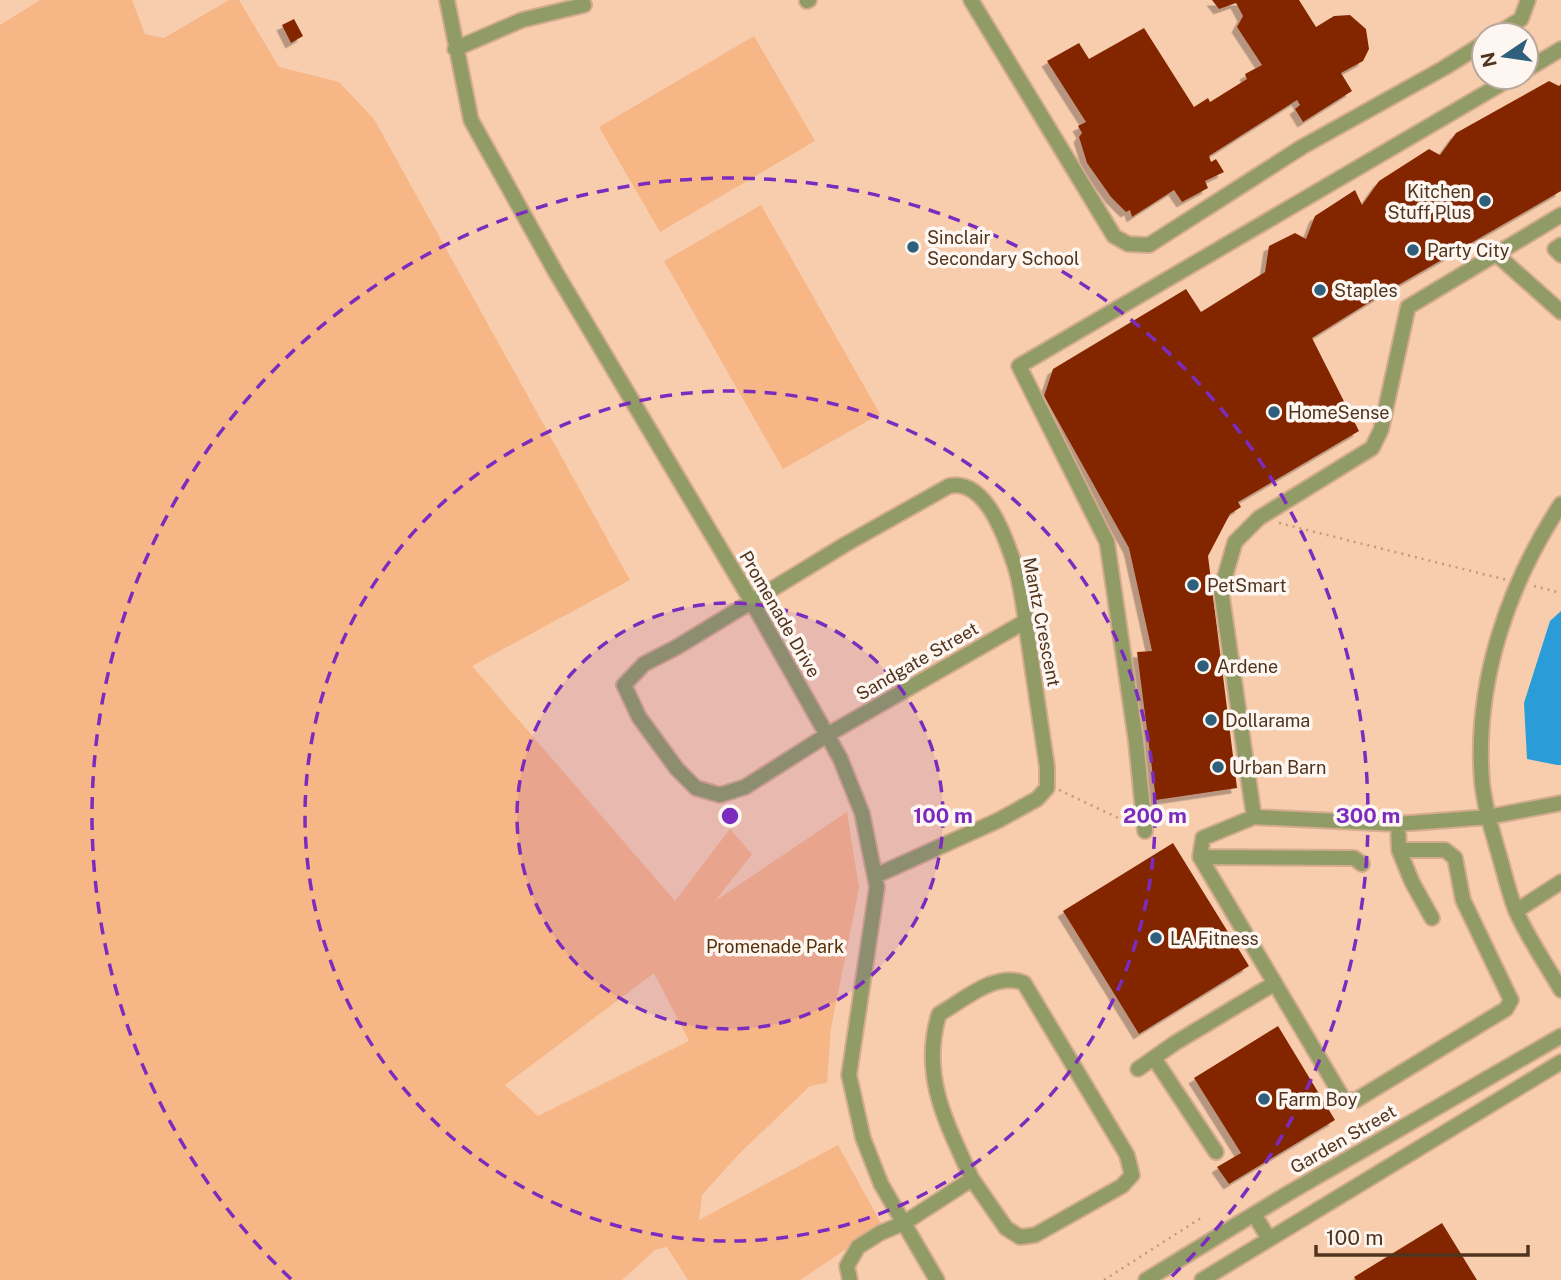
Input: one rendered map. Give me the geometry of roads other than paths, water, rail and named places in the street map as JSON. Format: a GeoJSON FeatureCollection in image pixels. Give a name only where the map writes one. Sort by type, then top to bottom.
{"type":"FeatureCollection","features":[{"type":"Feature","properties":{"kind":"street","name":"Promenade Drive"},"geometry":{"type":"LineString","coordinates":[[447,0],[471,120],[555,271],[752,602],[840,758],[862,813],[877,887],[849,1075],[863,1138],[881,1184],[937,1280]]}},
{"type":"Feature","properties":{"kind":"street"},"geometry":{"type":"LineString","coordinates":[[971,0],[1109,229],[1114,236],[1128,244],[1149,245],[1302,147],[1470,52]]}},
{"type":"Feature","properties":{"kind":"street"},"geometry":{"type":"LineString","coordinates":[[1518,21],[1528,0]]}},
{"type":"Feature","properties":{"kind":"street"},"geometry":{"type":"LineString","coordinates":[[455,49],[522,20],[584,5]]}},
{"type":"Feature","properties":{"kind":"street"},"geometry":{"type":"LineString","coordinates":[[1540,62],[1561,49]]}},
{"type":"Feature","properties":{"kind":"street"},"geometry":{"type":"LineString","coordinates":[[1145,831],[1136,741],[1107,542],[1019,366],[1489,91]]}},
{"type":"Feature","properties":{"kind":"street"},"geometry":{"type":"LineString","coordinates":[[1254,817],[1222,590],[1236,542],[1259,518],[1372,448],[1381,430],[1408,307],[1561,215]]}},
{"type":"Feature","properties":{"kind":"street"},"geometry":{"type":"LineString","coordinates":[[1561,245],[1555,249],[1561,255]]}},
{"type":"Feature","properties":{"kind":"street"},"geometry":{"type":"LineString","coordinates":[[1496,254],[1561,313]]}},
{"type":"Feature","properties":{"kind":"street","name":"Mantz Crescent"},"geometry":{"type":"LineString","coordinates":[[752,602],[846,544],[949,486],[957,484],[979,494],[994,514],[1015,567],[1026,621],[1047,767],[1047,788],[1037,799],[999,820],[875,876]]}},
{"type":"Feature","properties":{"kind":"street"},"geometry":{"type":"LineString","coordinates":[[1561,504],[1540,537],[1508,604],[1491,663],[1482,727],[1482,781],[1488,817],[1516,911],[1561,990]]}},
{"type":"Feature","properties":{"kind":"street","name":"Sandgate Street"},"geometry":{"type":"LineString","coordinates":[[752,602],[643,664],[624,685],[639,717],[677,769],[696,789],[720,794],[745,787],[827,735],[1026,621]]}},
{"type":"Feature","properties":{"kind":"street"},"geometry":{"type":"LineString","coordinates":[[1399,850],[1445,850],[1455,858],[1463,900],[1511,1000],[1506,1009],[1356,1100],[1344,1100],[1200,857],[1203,838],[1254,817],[1398,824],[1488,817],[1561,803]]}},
{"type":"Feature","properties":{"kind":"street"},"geometry":{"type":"LineString","coordinates":[[1398,824],[1399,850],[1432,918]]}},
{"type":"Feature","properties":{"kind":"street"},"geometry":{"type":"LineString","coordinates":[[1200,857],[1354,858],[1362,864]]}},
{"type":"Feature","properties":{"kind":"street"},"geometry":{"type":"LineString","coordinates":[[1516,911],[1561,882]]}},
{"type":"Feature","properties":{"kind":"street"},"geometry":{"type":"LineString","coordinates":[[1013,979],[1024,984],[1031,995],[1127,1155],[1132,1175],[1122,1185],[1035,1235],[1020,1237],[1006,1228],[972,1179],[936,1096],[932,1064],[934,1031],[939,1014],[998,980],[1013,979]]}},
{"type":"Feature","properties":{"kind":"street"},"geometry":{"type":"LineString","coordinates":[[1138,1069],[1175,1043],[1275,983]]}},
{"type":"Feature","properties":{"kind":"street","name":"Garden Street"},"geometry":{"type":"LineString","coordinates":[[1146,1280],[1254,1214],[1561,1036]]}},
{"type":"Feature","properties":{"kind":"street"},"geometry":{"type":"LineString","coordinates":[[1154,1058],[1216,1152]]}},
{"type":"Feature","properties":{"kind":"street"},"geometry":{"type":"LineString","coordinates":[[1202,1280],[1561,1062]]}},
{"type":"Feature","properties":{"kind":"street"},"geometry":{"type":"LineString","coordinates":[[850,1280],[847,1266],[858,1247],[880,1233],[904,1223],[972,1179]]}},
{"type":"Feature","properties":{"kind":"street"},"geometry":{"type":"LineString","coordinates":[[1254,1214],[1269,1239]]}},
{"type":"Feature","properties":{"kind":"water"},"geometry":{"type":"Polygon","coordinates":[[[1561,611],[1561,765],[1557,765],[1527,759],[1524,703],[1550,621],[1561,611]]]}},
{"type":"Feature","properties":{"kind":"place","name":"Kitchen Stuff Plus"},"geometry":{"type":"Point","coordinates":[1485,201]}},
{"type":"Feature","properties":{"kind":"place","name":"Sinclair Secondary School"},"geometry":{"type":"Point","coordinates":[913,247]}},
{"type":"Feature","properties":{"kind":"place","name":"Party City"},"geometry":{"type":"Point","coordinates":[1413,250]}},
{"type":"Feature","properties":{"kind":"place","name":"Staples"},"geometry":{"type":"Point","coordinates":[1320,290]}},
{"type":"Feature","properties":{"kind":"place","name":"HomeSense"},"geometry":{"type":"Point","coordinates":[1274,412]}},
{"type":"Feature","properties":{"kind":"place","name":"PetSmart"},"geometry":{"type":"Point","coordinates":[1193,585]}},
{"type":"Feature","properties":{"kind":"place","name":"Ardene"},"geometry":{"type":"Point","coordinates":[1203,666]}},
{"type":"Feature","properties":{"kind":"place","name":"Dollarama"},"geometry":{"type":"Point","coordinates":[1211,720]}},
{"type":"Feature","properties":{"kind":"place","name":"Urban Barn"},"geometry":{"type":"Point","coordinates":[1218,767]}},
{"type":"Feature","properties":{"kind":"place","name":"LA Fitness"},"geometry":{"type":"Point","coordinates":[1156,938]}},
{"type":"Feature","properties":{"kind":"place","name":"Farm Boy"},"geometry":{"type":"Point","coordinates":[1264,1099]}},
{"type":"Feature","properties":{"kind":"park label","name":"Promenade Park"},"geometry":{"type":"Point","coordinates":[775,946]}}]}
